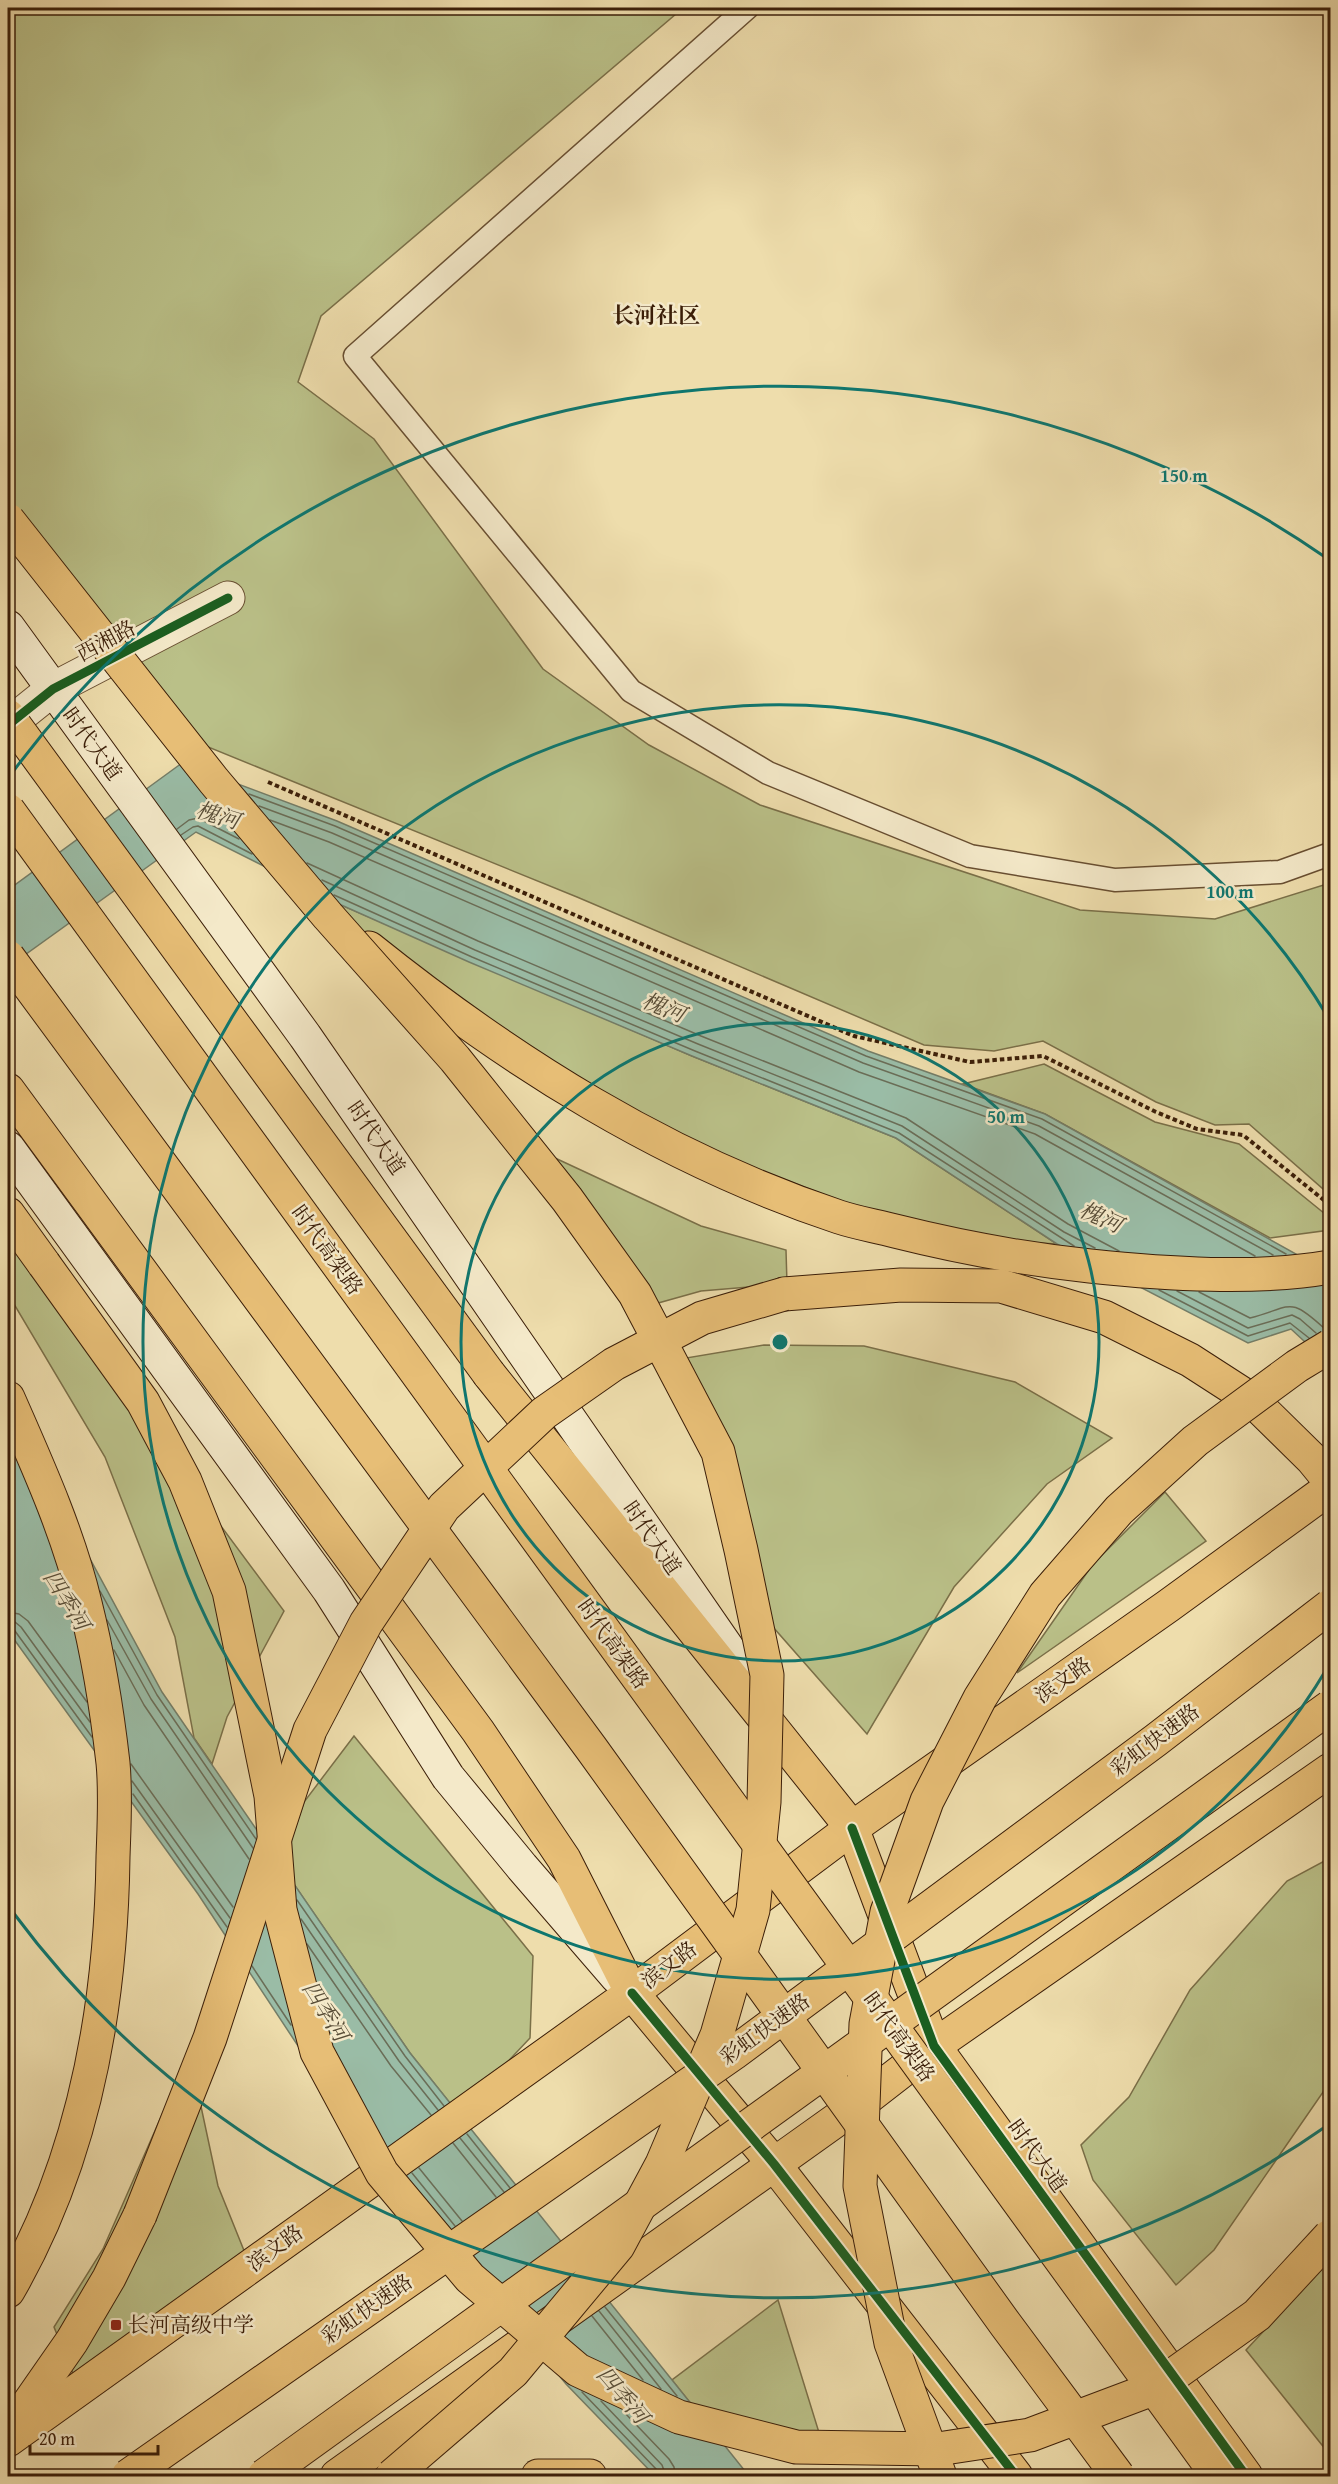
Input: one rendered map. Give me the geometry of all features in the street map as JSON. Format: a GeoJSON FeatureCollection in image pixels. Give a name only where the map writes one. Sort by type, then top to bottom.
{"type":"FeatureCollection","features":[{"type":"Feature","properties":{"kind":"main road"},"geometry":{"type":"LineString","coordinates":[[8,520],[214,781],[328,916],[455,1059],[567,1199],[635,1294],[718,1452],[767,1675],[764,1802],[753,1910],[717,2035],[662,2164],[618,2246],[513,2372],[392,2476]]}},
{"type":"Feature","properties":{"kind":"main road","name":"西湘路"},"geometry":{"type":"LineString","coordinates":[[8,725],[53,689],[228,597]]}},
{"type":"Feature","properties":{"kind":"main road","name":"时代大道"},"geometry":{"type":"LineString","coordinates":[[8,627],[305,1036],[852,1828],[934,2046],[1246,2476]]}},
{"type":"Feature","properties":{"kind":"main road"},"geometry":{"type":"LineString","coordinates":[[8,716],[489,1374],[852,1828]]}},
{"type":"Feature","properties":{"kind":"main road","name":"时代高架路"},"geometry":{"type":"LineString","coordinates":[[8,810],[1218,2476]]}},
{"type":"Feature","properties":{"kind":"main road"},"geometry":{"type":"LineString","coordinates":[[328,916],[420,989],[524,1063],[605,1112],[685,1155],[840,1217],[945,1244],[1037,1260],[1126,1270],[1297,1273],[1330,1267]]}},
{"type":"Feature","properties":{"kind":"main road"},"geometry":{"type":"LineString","coordinates":[[8,957],[591,1748],[1006,2325],[1118,2476]]}},
{"type":"Feature","properties":{"kind":"main road"},"geometry":{"type":"LineString","coordinates":[[8,1090],[478,1731],[564,1858],[632,1993]]}},
{"type":"Feature","properties":{"kind":"main road"},"geometry":{"type":"LineString","coordinates":[[8,1148],[329,1590],[448,1777],[774,2164],[1016,2476]]}},
{"type":"Feature","properties":{"kind":"main road"},"geometry":{"type":"LineString","coordinates":[[8,1214],[143,1402],[185,1481],[229,1591],[271,1796],[280,1910],[317,2052],[382,2173],[470,2278],[579,2370],[679,2417],[796,2447],[939,2449],[1030,2435],[1155,2388],[1257,2315],[1330,2236]]}},
{"type":"Feature","properties":{"kind":"main road"},"geometry":{"type":"LineString","coordinates":[[8,2433],[72,2341],[109,2278],[140,2215],[210,2038],[310,1730],[366,1623],[444,1507],[544,1413],[614,1364],[702,1318],[784,1294],[901,1285],[1001,1286],[1104,1317],[1191,1360],[1252,1400],[1312,1459],[1330,1481]]}},
{"type":"Feature","properties":{"kind":"main road"},"geometry":{"type":"LineString","coordinates":[[940,2476],[891,2343],[860,2187],[866,2024],[887,1912],[927,1801],[980,1698],[1045,1594],[1119,1510],[1195,1441],[1297,1366],[1330,1346]]}},
{"type":"Feature","properties":{"kind":"main road"},"geometry":{"type":"LineString","coordinates":[[8,1398],[57,1517],[85,1601],[102,1684],[111,1754],[113,1823],[112,1910],[105,1988],[91,2074],[74,2138],[48,2210],[8,2291]]}},
{"type":"Feature","properties":{"kind":"main road","name":"滨文路"},"geometry":{"type":"LineString","coordinates":[[8,2440],[632,1993],[852,1828],[1168,1606],[1330,1488]]}},
{"type":"Feature","properties":{"kind":"main road","name":"彩虹快速路"},"geometry":{"type":"LineString","coordinates":[[128,2476],[734,2053],[1146,1747],[1330,1606]]}},
{"type":"Feature","properties":{"kind":"main road"},"geometry":{"type":"LineString","coordinates":[[264,2476],[1330,1707]]}},
{"type":"Feature","properties":{"kind":"main road"},"geometry":{"type":"LineString","coordinates":[[337,2476],[867,2098],[934,2046],[1330,1770]]}},
{"type":"Feature","properties":{"kind":"main road"},"geometry":{"type":"LineString","coordinates":[[538,2476],[590,2476]]}},
{"type":"Feature","properties":{"kind":"lane"},"geometry":{"type":"LineString","coordinates":[[747,8],[355,356],[631,692],[768,773],[970,856],[1115,880],[1280,872],[1330,854]]}},
{"type":"Feature","properties":{"kind":"path"},"geometry":{"type":"LineString","coordinates":[[267,781],[854,1036],[970,1062],[1043,1056],[1156,1112],[1197,1129],[1243,1135],[1330,1205]]}},
{"type":"Feature","properties":{"kind":"green space"},"geometry":{"type":"Polygon","coordinates":[[[8,8],[683,8],[321,316],[298,382],[374,439],[543,669],[649,745],[760,805],[1080,910],[1215,919],[1330,883],[1330,1195],[1249,1124],[1215,1125],[1156,1102],[1043,1041],[994,1051],[924,1045],[577,897],[186,738],[8,500],[8,8]]]}},
{"type":"Feature","properties":{"kind":"green space"},"geometry":{"type":"Polygon","coordinates":[[[339,904],[692,1056],[896,1138],[1057,1244],[1006,1241],[882,1217],[638,1123],[347,924],[339,904]]]}},
{"type":"Feature","properties":{"kind":"green space"},"geometry":{"type":"Polygon","coordinates":[[[1044,1064],[1155,1122],[1239,1144],[1330,1218],[1330,1230],[1270,1238],[1045,1114],[963,1084],[1044,1064]]]}},
{"type":"Feature","properties":{"kind":"green space"},"geometry":{"type":"Polygon","coordinates":[[[540,1151],[701,1226],[786,1250],[787,1284],[701,1291],[626,1312],[540,1151]]]}},
{"type":"Feature","properties":{"kind":"green space"},"geometry":{"type":"Polygon","coordinates":[[[8,1239],[284,1611],[227,1717],[212,1764],[194,1738],[175,1637],[105,1457],[8,1294],[8,1239]]]}},
{"type":"Feature","properties":{"kind":"green space"},"geometry":{"type":"Polygon","coordinates":[[[764,1345],[864,1346],[1015,1382],[1112,1438],[1047,1484],[954,1587],[867,1734],[773,1627],[686,1358],[764,1345]]]}},
{"type":"Feature","properties":{"kind":"green space"},"geometry":{"type":"Polygon","coordinates":[[[1165,1492],[1206,1541],[1017,1673],[1093,1564],[1165,1492]]]}},
{"type":"Feature","properties":{"kind":"green space"},"geometry":{"type":"Polygon","coordinates":[[[354,1736],[533,1956],[530,2038],[499,2071],[453,2107],[410,2053],[282,1867],[304,1802],[354,1736]]]}},
{"type":"Feature","properties":{"kind":"green space"},"geometry":{"type":"Polygon","coordinates":[[[1330,1858],[1330,2082],[1214,2250],[1176,2285],[1093,2180],[1081,2145],[1129,2097],[1190,1990],[1287,1881],[1330,1858]]]}},
{"type":"Feature","properties":{"kind":"green space"},"geometry":{"type":"Polygon","coordinates":[[[183,2067],[199,2097],[218,2186],[245,2253],[76,2381],[54,2327],[103,2249],[183,2067]]]}},
{"type":"Feature","properties":{"kind":"green space"},"geometry":{"type":"Polygon","coordinates":[[[1330,2260],[1330,2455],[1246,2350],[1330,2260]]]}},
{"type":"Feature","properties":{"kind":"green space"},"geometry":{"type":"Polygon","coordinates":[[[778,2300],[821,2439],[703,2419],[672,2380],[778,2300]]]}},
{"type":"Feature","properties":{"kind":"water","name":"槐河"},"geometry":{"type":"Polygon","coordinates":[[[182,763],[337,821],[868,1051],[1045,1114],[1330,1273],[1330,1365],[1291,1329],[1248,1343],[1057,1244],[896,1138],[692,1056],[469,962],[339,904],[196,832],[8,967],[8,890],[182,763]]]}},
{"type":"Feature","properties":{"kind":"water","name":"四季河"},"geometry":{"type":"Polygon","coordinates":[[[8,1407],[162,1692],[410,2053],[749,2476],[655,2476],[566,2384],[331,2096],[198,1894],[8,1631],[8,1407]]]}},
{"type":"Feature","properties":{"kind":"cycle path"},"geometry":{"type":"LineString","coordinates":[[8,725],[53,689],[228,598]]}},
{"type":"Feature","properties":{"kind":"cycle path"},"geometry":{"type":"LineString","coordinates":[[852,1828],[934,2046],[1246,2476]]}},
{"type":"Feature","properties":{"kind":"cycle path"},"geometry":{"type":"LineString","coordinates":[[632,1993],[774,2164],[1016,2476]]}},
{"type":"Feature","properties":{"kind":"place","name":"长河高级中学"},"geometry":{"type":"Point","coordinates":[116,2325]}},
{"type":"Feature","properties":{"kind":"district","name":"长河社区"},"geometry":{"type":"Point","coordinates":[656,315]}}]}
